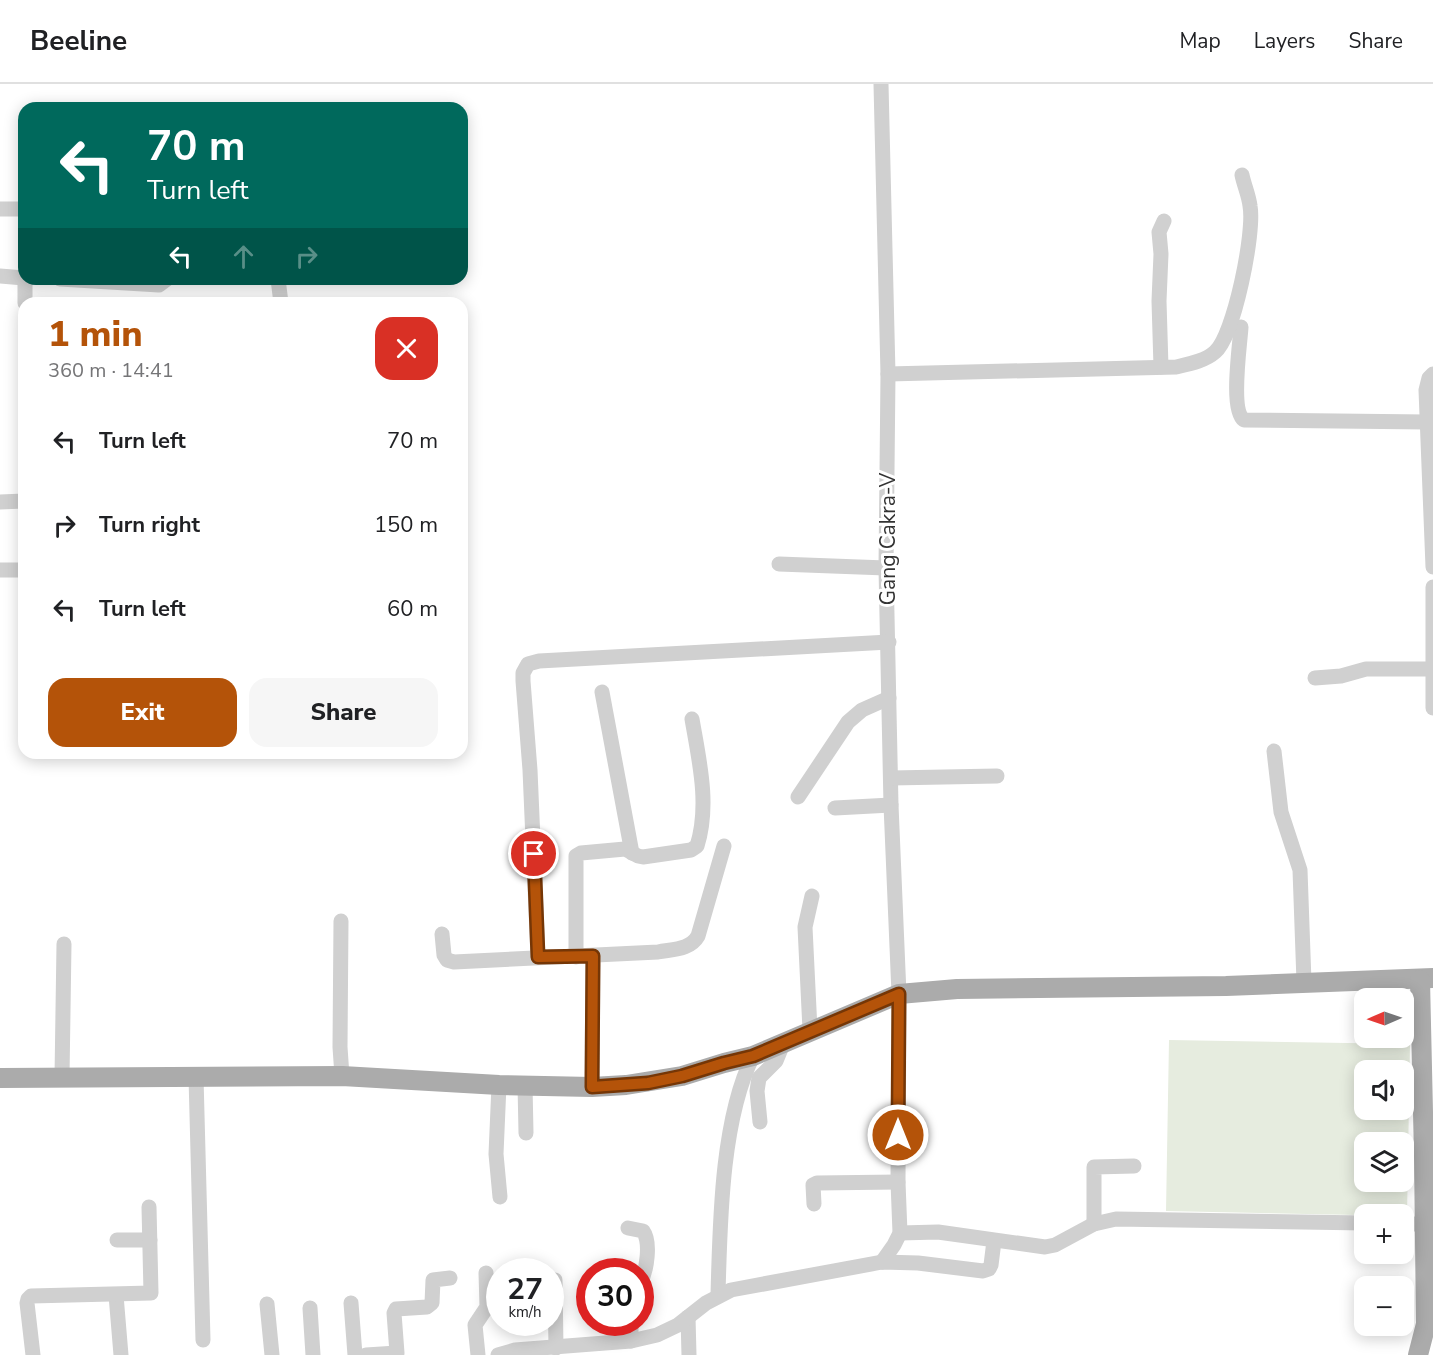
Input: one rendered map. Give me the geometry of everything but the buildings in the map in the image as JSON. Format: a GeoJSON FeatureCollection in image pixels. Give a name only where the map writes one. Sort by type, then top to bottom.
{"type":"FeatureCollection","features":[{"type":"Feature","properties":{"kind":"main road"},"geometry":{"type":"LineString","coordinates":[[0,1078],[342,1076],[499,1085],[592,1087],[659,1081],[753,1056],[899,994],[957,989],[1226,986],[1426,979],[1429,1156],[1425,1224],[1429,1324],[1418,1355]]}},
{"type":"Feature","properties":{"kind":"street","name":"Gang Cakra-V"},"geometry":{"type":"LineString","coordinates":[[881,84],[888,374],[886,568],[891,805],[899,994],[900,1233]]}},
{"type":"Feature","properties":{"kind":"street"},"geometry":{"type":"LineString","coordinates":[[888,374],[1176,367],[1196,362],[1215,352],[1227,334],[1250,233],[1251,207],[1242,175]]}},
{"type":"Feature","properties":{"kind":"street"},"geometry":{"type":"LineString","coordinates":[[0,209],[18,208]]}},
{"type":"Feature","properties":{"kind":"street"},"geometry":{"type":"LineString","coordinates":[[1161,367],[1159,232],[1164,221]]}},
{"type":"Feature","properties":{"kind":"street"},"geometry":{"type":"LineString","coordinates":[[0,276],[18,278]]}},
{"type":"Feature","properties":{"kind":"street"},"geometry":{"type":"LineString","coordinates":[[1241,327],[1236,401],[1239,415],[1244,420],[1427,422]]}},
{"type":"Feature","properties":{"kind":"street"},"geometry":{"type":"LineString","coordinates":[[1433,374],[1429,378],[1426,390],[1433,567]]}},
{"type":"Feature","properties":{"kind":"street"},"geometry":{"type":"LineString","coordinates":[[0,502],[18,501]]}},
{"type":"Feature","properties":{"kind":"street"},"geometry":{"type":"LineString","coordinates":[[779,564],[886,568]]}},
{"type":"Feature","properties":{"kind":"street"},"geometry":{"type":"LineString","coordinates":[[0,570],[18,570]]}},
{"type":"Feature","properties":{"kind":"street"},"geometry":{"type":"LineString","coordinates":[[1433,587],[1433,708]]}},
{"type":"Feature","properties":{"kind":"street"},"geometry":{"type":"LineString","coordinates":[[538,957],[530,770],[523,681],[523,673],[528,664],[539,661],[889,642]]}},
{"type":"Feature","properties":{"kind":"street"},"geometry":{"type":"LineString","coordinates":[[1315,678],[1341,676],[1366,669],[1432,669]]}},
{"type":"Feature","properties":{"kind":"street"},"geometry":{"type":"LineString","coordinates":[[602,692],[632,853]]}},
{"type":"Feature","properties":{"kind":"street"},"geometry":{"type":"LineString","coordinates":[[798,797],[848,722],[862,710],[889,698]]}},
{"type":"Feature","properties":{"kind":"street"},"geometry":{"type":"LineString","coordinates":[[576,957],[576,856],[581,853],[624,849],[643,857],[691,850],[697,846],[703,794],[702,771],[692,719]]}},
{"type":"Feature","properties":{"kind":"street"},"geometry":{"type":"LineString","coordinates":[[1274,751],[1281,812],[1300,870],[1304,982]]}},
{"type":"Feature","properties":{"kind":"street"},"geometry":{"type":"LineString","coordinates":[[891,778],[997,776]]}},
{"type":"Feature","properties":{"kind":"street"},"geometry":{"type":"LineString","coordinates":[[835,808],[891,805]]}},
{"type":"Feature","properties":{"kind":"street"},"geometry":{"type":"LineString","coordinates":[[442,934],[444,956],[447,960],[454,962],[658,952],[688,946],[698,936],[723,846]]}},
{"type":"Feature","properties":{"kind":"street"},"geometry":{"type":"LineString","coordinates":[[810,1030],[805,927],[812,896]]}},
{"type":"Feature","properties":{"kind":"street"},"geometry":{"type":"LineString","coordinates":[[341,921],[340,1047],[342,1076]]}},
{"type":"Feature","properties":{"kind":"street"},"geometry":{"type":"LineString","coordinates":[[62,1077],[64,944]]}},
{"type":"Feature","properties":{"kind":"street"},"geometry":{"type":"LineString","coordinates":[[592,1087],[593,956]]}},
{"type":"Feature","properties":{"kind":"street"},"geometry":{"type":"LineString","coordinates":[[760,1122],[757,1091],[759,1078],[776,1061],[783,1044]]}},
{"type":"Feature","properties":{"kind":"street"},"geometry":{"type":"LineString","coordinates":[[718,1295],[722,1193],[730,1136],[741,1085],[753,1056]]}},
{"type":"Feature","properties":{"kind":"street"},"geometry":{"type":"LineString","coordinates":[[196,1077],[203,1340]]}},
{"type":"Feature","properties":{"kind":"street"},"geometry":{"type":"LineString","coordinates":[[499,1085],[496,1154],[500,1197]]}},
{"type":"Feature","properties":{"kind":"street"},"geometry":{"type":"LineString","coordinates":[[525,1085],[526,1133]]}},
{"type":"Feature","properties":{"kind":"street"},"geometry":{"type":"LineString","coordinates":[[1094,1224],[1094,1167],[1134,1166]]}},
{"type":"Feature","properties":{"kind":"street"},"geometry":{"type":"LineString","coordinates":[[814,1204],[813,1185],[817,1183],[898,1182]]}},
{"type":"Feature","properties":{"kind":"street"},"geometry":{"type":"LineString","coordinates":[[33,1355],[28,1299],[31,1296],[151,1293],[149,1207]]}},
{"type":"Feature","properties":{"kind":"street"},"geometry":{"type":"LineString","coordinates":[[882,1262],[900,1233],[938,1232],[1045,1246],[1055,1245],[1094,1224],[1116,1219],[1354,1223]]}},
{"type":"Feature","properties":{"kind":"street"},"geometry":{"type":"LineString","coordinates":[[1414,1224],[1425,1224]]}},
{"type":"Feature","properties":{"kind":"street"},"geometry":{"type":"LineString","coordinates":[[628,1228],[644,1231],[647,1237],[647,1258]]}},
{"type":"Feature","properties":{"kind":"street"},"geometry":{"type":"LineString","coordinates":[[117,1240],[150,1240]]}},
{"type":"Feature","properties":{"kind":"street"},"geometry":{"type":"LineString","coordinates":[[498,1355],[515,1350],[631,1341],[657,1335],[678,1325],[718,1295],[749,1286],[882,1262],[983,1271],[989,1269],[992,1264],[994,1241]]}},
{"type":"Feature","properties":{"kind":"street"},"geometry":{"type":"LineString","coordinates":[[366,1355],[397,1353],[394,1312],[427,1307],[432,1304],[433,1280],[450,1278]]}},
{"type":"Feature","properties":{"kind":"street"},"geometry":{"type":"LineString","coordinates":[[116,1295],[120,1355]]}},
{"type":"Feature","properties":{"kind":"street"},"geometry":{"type":"LineString","coordinates":[[351,1303],[355,1355]]}},
{"type":"Feature","properties":{"kind":"street"},"geometry":{"type":"LineString","coordinates":[[267,1304],[272,1355]]}},
{"type":"Feature","properties":{"kind":"street"},"geometry":{"type":"LineString","coordinates":[[310,1308],[313,1355]]}},
{"type":"Feature","properties":{"kind":"street"},"geometry":{"type":"LineString","coordinates":[[478,1355],[475,1325],[486,1310]]}},
{"type":"Feature","properties":{"kind":"street"},"geometry":{"type":"LineString","coordinates":[[688,1317],[690,1355]]}},
{"type":"Feature","properties":{"kind":"street"},"geometry":{"type":"LineString","coordinates":[[556,1336],[556,1348]]}},
{"type":"Feature","properties":{"kind":"street"},"geometry":{"type":"LineString","coordinates":[[631,1336],[631,1341]]}},
{"type":"Feature","properties":{"kind":"shaded area"},"geometry":{"type":"Polygon","coordinates":[[[1169,1040],[1354,1043],[1354,1048],[1410,1048],[1410,1060],[1354,1060],[1354,1120],[1409,1120],[1408,1132],[1354,1132],[1354,1192],[1407,1192],[1407,1204],[1354,1204],[1354,1215],[1166,1211],[1169,1040]]]}},
{"type":"Feature","properties":{"kind":"route"},"geometry":{"type":"LineString","coordinates":[[534,854],[538,957],[593,956],[592,1087],[648,1083],[753,1056],[899,994],[898,1135]]}}]}
